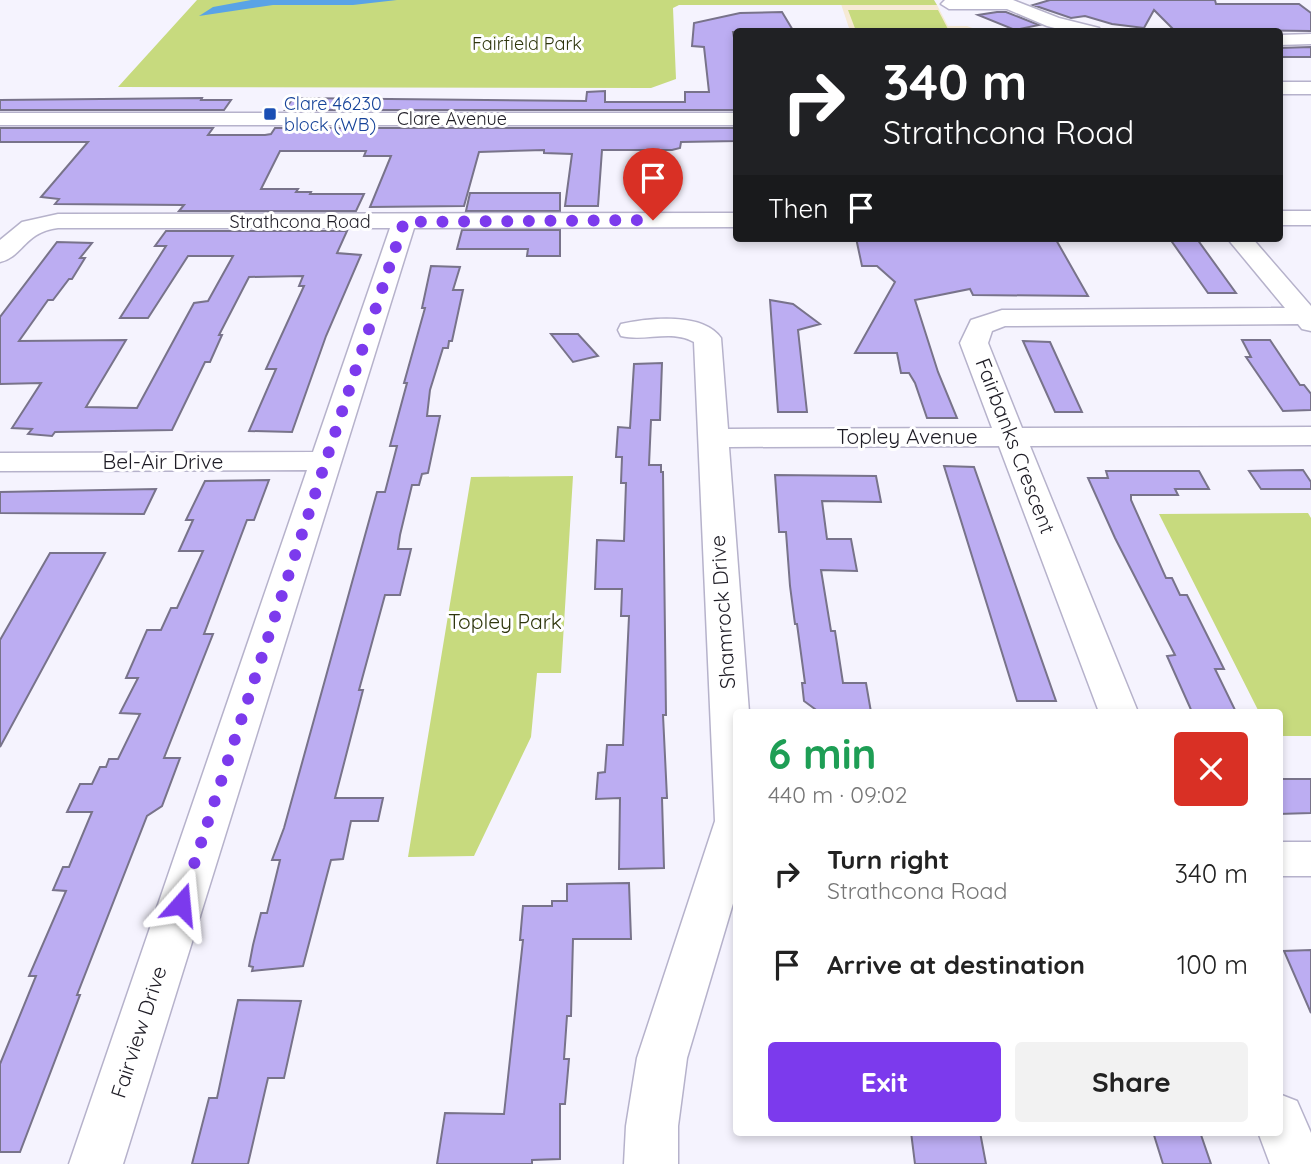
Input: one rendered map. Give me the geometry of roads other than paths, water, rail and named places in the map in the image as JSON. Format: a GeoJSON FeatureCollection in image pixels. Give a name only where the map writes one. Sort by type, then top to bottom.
{"type":"FeatureCollection","features":[{"type":"Feature","properties":{"kind":"street"},"geometry":{"type":"LineString","coordinates":[[948,4],[1008,2],[1053,22],[1077,28]]}},
{"type":"Feature","properties":{"kind":"street"},"geometry":{"type":"LineString","coordinates":[[1283,40],[1311,40]]}},
{"type":"Feature","properties":{"kind":"street"},"geometry":{"type":"LineString","coordinates":[[1284,88],[1311,88]]}},
{"type":"Feature","properties":{"kind":"street"},"geometry":{"type":"LineString","coordinates":[[1284,88],[1311,107]]}},
{"type":"Feature","properties":{"kind":"street","name":"Clare Avenue"},"geometry":{"type":"LineString","coordinates":[[0,119],[733,119]]}},
{"type":"Feature","properties":{"kind":"street"},"geometry":{"type":"LineString","coordinates":[[1283,218],[1311,218]]}},
{"type":"Feature","properties":{"kind":"street","name":"Strathcona Road"},"geometry":{"type":"LineString","coordinates":[[0,255],[21,231],[32,224],[58,221],[733,220]]}},
{"type":"Feature","properties":{"kind":"street","name":"Fairview Drive"},"geometry":{"type":"LineString","coordinates":[[96,1164],[404,222]]}},
{"type":"Feature","properties":{"kind":"street"},"geometry":{"type":"LineString","coordinates":[[1242,242],[1308,320]]}},
{"type":"Feature","properties":{"kind":"street","name":"Fairbanks Crescent"},"geometry":{"type":"LineString","coordinates":[[1118,709],[974,343],[980,326],[1002,318],[1308,320]]}},
{"type":"Feature","properties":{"kind":"street","name":"Shamrock Drive"},"geometry":{"type":"LineString","coordinates":[[631,330],[687,327],[707,338],[733,773]]}},
{"type":"Feature","properties":{"kind":"street","name":"Topley Avenue"},"geometry":{"type":"LineString","coordinates":[[712,438],[1311,436]]}},
{"type":"Feature","properties":{"kind":"street","name":"Bel-Air Drive"},"geometry":{"type":"LineString","coordinates":[[0,462],[326,461]]}},
{"type":"Feature","properties":{"kind":"street","name":"Shamrock Drive"},"geometry":{"type":"LineString","coordinates":[[651,1164],[652,1126],[662,1058],[733,831]]}},
{"type":"Feature","properties":{"kind":"street"},"geometry":{"type":"LineString","coordinates":[[1283,859],[1311,859]]}},
{"type":"Feature","properties":{"kind":"street"},"geometry":{"type":"LineString","coordinates":[[1283,1128],[1297,1164]]}},
{"type":"Feature","properties":{"kind":"water"},"geometry":{"type":"Polygon","coordinates":[[[251,0],[397,0],[353,5],[273,5],[199,16],[213,7],[251,0]]]}},
{"type":"Feature","properties":{"kind":"place","name":"Clare 46230 block (WB)"},"geometry":{"type":"Point","coordinates":[270,114]}},
{"type":"Feature","properties":{"kind":"park label","name":"Fairfield Park"},"geometry":{"type":"Point","coordinates":[527,44]}},
{"type":"Feature","properties":{"kind":"park label","name":"Topley Park"},"geometry":{"type":"Point","coordinates":[505,622]}}]}
